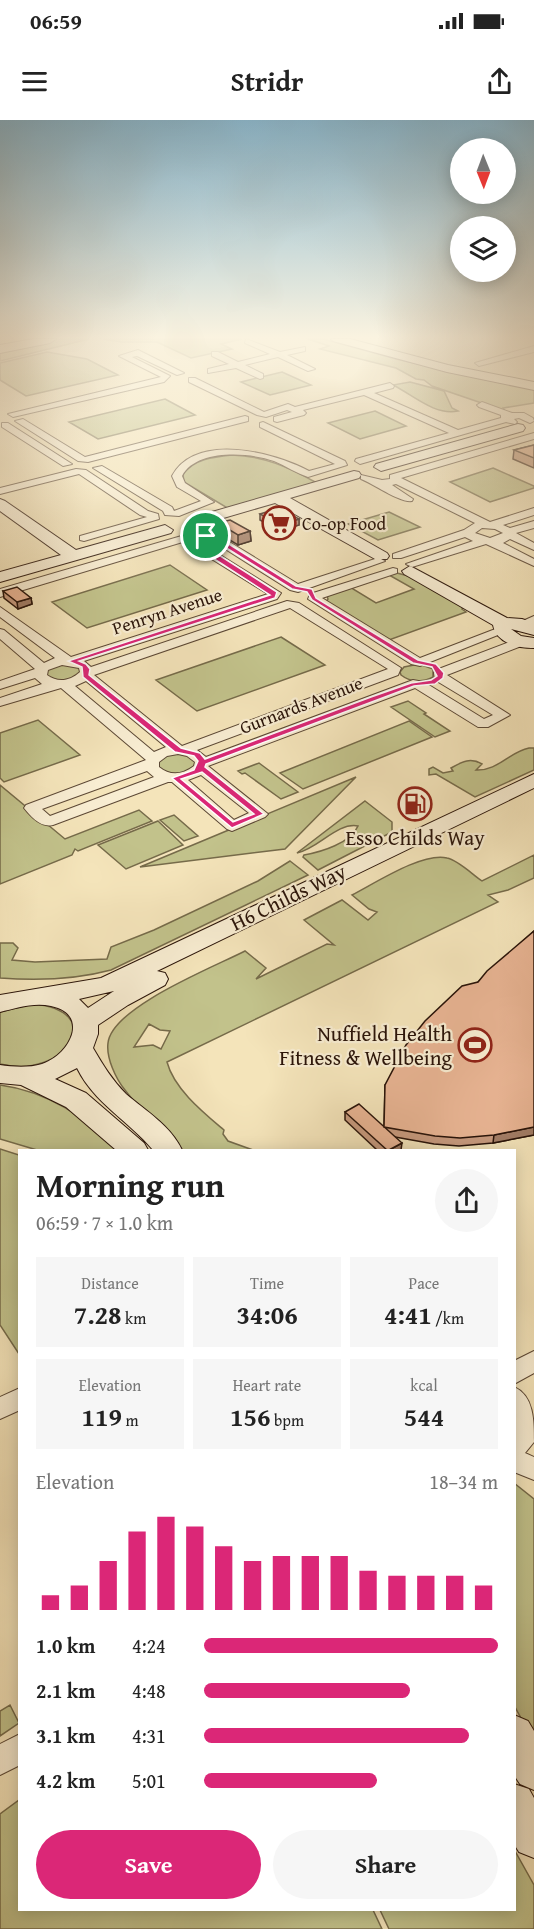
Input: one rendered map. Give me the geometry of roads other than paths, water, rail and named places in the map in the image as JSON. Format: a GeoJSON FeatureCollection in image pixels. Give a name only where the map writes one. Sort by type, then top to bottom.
{"type":"FeatureCollection","features":[{"type":"Feature","properties":{"kind":"street"},"geometry":{"type":"LineString","coordinates":[[16,423],[70,470],[79,472],[144,513],[178,525],[214,537],[296,587],[310,591],[314,598],[418,662],[434,666],[440,675],[503,715],[483,724],[416,684],[397,678],[394,670],[291,606],[277,602],[274,595],[193,543],[178,525],[168,509],[99,467],[98,462],[85,459],[19,423]]}},
{"type":"Feature","properties":{"kind":"street"},"geometry":{"type":"LineString","coordinates":[[0,481],[224,423]]}},
{"type":"Feature","properties":{"kind":"street"},"geometry":{"type":"LineString","coordinates":[[255,423],[489,524],[502,527],[508,533],[534,547]]}},
{"type":"Feature","properties":{"kind":"street"},"geometry":{"type":"LineString","coordinates":[[283,423],[428,509]]}},
{"type":"Feature","properties":{"kind":"street"},"geometry":{"type":"LineString","coordinates":[[435,423],[455,432]]}},
{"type":"Feature","properties":{"kind":"street"},"geometry":{"type":"LineString","coordinates":[[0,593],[178,525],[209,502],[181,485],[177,476],[185,465],[203,457],[225,453],[256,454],[275,458],[309,474],[367,471],[455,432],[522,423]]}},
{"type":"Feature","properties":{"kind":"street"},"geometry":{"type":"LineString","coordinates":[[0,577],[278,498],[524,423]]}},
{"type":"Feature","properties":{"kind":"street"},"geometry":{"type":"LineString","coordinates":[[0,491],[259,424]]}},
{"type":"Feature","properties":{"kind":"street"},"geometry":{"type":"LineString","coordinates":[[278,498],[395,563],[502,627],[529,632]]}},
{"type":"Feature","properties":{"kind":"street"},"geometry":{"type":"LineString","coordinates":[[0,504],[72,555]]}},
{"type":"Feature","properties":{"kind":"street"},"geometry":{"type":"LineString","coordinates":[[314,598],[395,563],[465,529],[534,511]]}},
{"type":"Feature","properties":{"kind":"street"},"geometry":{"type":"LineString","coordinates":[[296,587],[503,539],[508,533],[534,524]]}},
{"type":"Feature","properties":{"kind":"street"},"geometry":{"type":"LineString","coordinates":[[84,538],[178,525]]}},
{"type":"Feature","properties":{"kind":"street"},"geometry":{"type":"LineString","coordinates":[[465,529],[473,538],[488,541],[534,563]]}},
{"type":"Feature","properties":{"kind":"street","name":"Penryn Avenue"},"geometry":{"type":"LineString","coordinates":[[41,670],[53,663],[70,661],[274,595],[283,589],[296,587]]}},
{"type":"Feature","properties":{"kind":"street","name":"Penryn Avenue"},"geometry":{"type":"LineString","coordinates":[[59,684],[77,681],[86,674],[291,606],[307,604],[314,598]]}},
{"type":"Feature","properties":{"kind":"street"},"geometry":{"type":"LineString","coordinates":[[0,611],[70,661],[84,666],[86,674],[181,750],[197,755],[202,766],[260,814],[232,826],[172,778],[155,772],[152,761],[59,684],[43,679],[41,670],[0,633]]}},
{"type":"Feature","properties":{"kind":"street"},"geometry":{"type":"LineString","coordinates":[[418,662],[502,627]]}},
{"type":"Feature","properties":{"kind":"street"},"geometry":{"type":"LineString","coordinates":[[440,675],[529,632]]}},
{"type":"Feature","properties":{"kind":"street","name":"Gurnards Avenue"},"geometry":{"type":"LineString","coordinates":[[152,761],[163,752],[181,750],[394,670],[403,663],[418,662]]}},
{"type":"Feature","properties":{"kind":"street"},"geometry":{"type":"LineString","coordinates":[[0,685],[41,670]]}},
{"type":"Feature","properties":{"kind":"street","name":"Gurnards Avenue"},"geometry":{"type":"LineString","coordinates":[[172,778],[191,775],[202,766],[416,684],[433,682],[440,675]]}},
{"type":"Feature","properties":{"kind":"street"},"geometry":{"type":"LineString","coordinates":[[0,702],[59,684]]}},
{"type":"Feature","properties":{"kind":"street"},"geometry":{"type":"LineString","coordinates":[[152,761],[31,808],[48,822],[172,778]]}},
{"type":"Feature","properties":{"kind":"street","name":"H6 Childs Way"},"geometry":{"type":"LineString","coordinates":[[13,998],[88,990],[110,984],[534,780]]}},
{"type":"Feature","properties":{"kind":"street","name":"H6 Childs Way"},"geometry":{"type":"LineString","coordinates":[[85,1022],[119,999],[226,944],[534,795]]}},
{"type":"Feature","properties":{"kind":"street"},"geometry":{"type":"LineString","coordinates":[[13,998],[53,998],[67,1003],[85,1022],[86,1035],[81,1049],[67,1062],[48,1072],[13,1075]]}},
{"type":"Feature","properties":{"kind":"street"},"geometry":{"type":"LineString","coordinates":[[81,1049],[95,1077],[116,1100],[152,1130],[167,1149]]}},
{"type":"Feature","properties":{"kind":"street"},"geometry":{"type":"LineString","coordinates":[[13,1075],[76,1100],[133,1149]]}},
{"type":"Feature","properties":{"kind":"street"},"geometry":{"type":"LineString","coordinates":[[516,1373],[534,1361]]}},
{"type":"Feature","properties":{"kind":"street"},"geometry":{"type":"LineString","coordinates":[[516,1399],[525,1408],[528,1432]]}},
{"type":"Feature","properties":{"kind":"street"},"geometry":{"type":"LineString","coordinates":[[516,1461],[534,1469]]}},
{"type":"Feature","properties":{"kind":"street"},"geometry":{"type":"LineString","coordinates":[[516,1738],[534,1770]]}},
{"type":"Feature","properties":{"kind":"street"},"geometry":{"type":"LineString","coordinates":[[0,1761],[18,1749]]}},
{"type":"Feature","properties":{"kind":"street"},"geometry":{"type":"LineString","coordinates":[[516,1807],[534,1837]]}},
{"type":"Feature","properties":{"kind":"place","name":"Co-op Food"},"geometry":{"type":"Point","coordinates":[279,523]}},
{"type":"Feature","properties":{"kind":"place","name":"Esso Childs Way"},"geometry":{"type":"Point","coordinates":[415,804]}},
{"type":"Feature","properties":{"kind":"place","name":"Nuffield Health Fitness & Wellbeing"},"geometry":{"type":"Point","coordinates":[475,1045]}}]}
